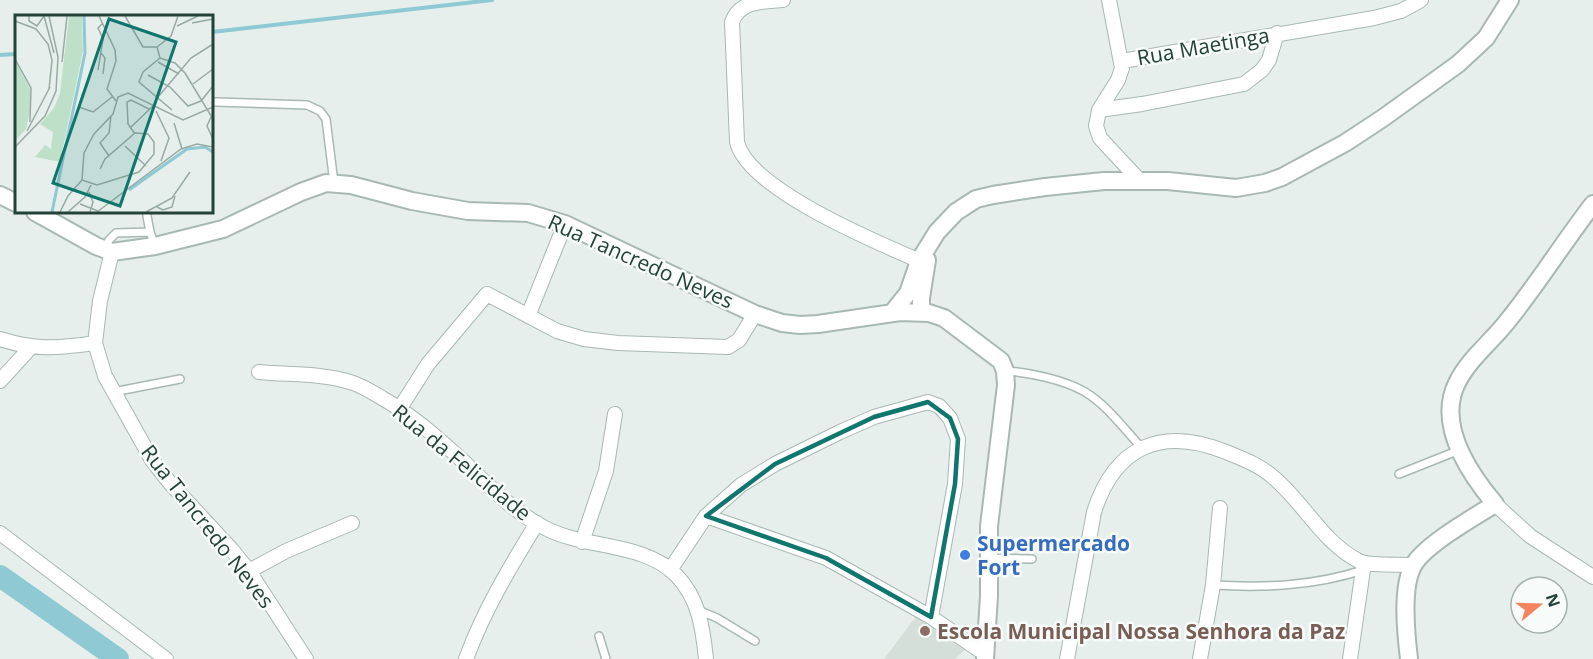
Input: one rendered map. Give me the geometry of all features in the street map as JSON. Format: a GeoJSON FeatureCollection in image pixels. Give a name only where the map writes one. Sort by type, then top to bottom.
{"type":"FeatureCollection","features":[{"type":"Feature","properties":{"kind":"street"},"geometry":{"type":"LineString","coordinates":[[783,0],[742,6],[735,13],[732,22],[737,142],[742,155],[763,176],[803,205],[924,258]]}},
{"type":"Feature","properties":{"kind":"street"},"geometry":{"type":"LineString","coordinates":[[1109,0],[1122,61]]}},
{"type":"Feature","properties":{"kind":"street","name":"Rua Maetinga"},"geometry":{"type":"LineString","coordinates":[[1099,110],[1120,75],[1122,61],[1391,14],[1421,0]]}},
{"type":"Feature","properties":{"kind":"street"},"geometry":{"type":"LineString","coordinates":[[892,313],[908,293],[937,232],[964,206],[984,197],[1045,187],[1139,180],[1236,188],[1265,183],[1282,177],[1345,143],[1458,64],[1486,38],[1510,0]]}},
{"type":"Feature","properties":{"kind":"street"},"geometry":{"type":"LineString","coordinates":[[1139,180],[1100,138],[1096,126],[1099,110],[1222,90],[1244,84],[1262,70],[1269,60],[1278,33]]}},
{"type":"Feature","properties":{"kind":"street","name":"Rua Tancredo Neves"},"geometry":{"type":"LineString","coordinates":[[306,659],[249,571],[152,460],[112,392],[95,343],[108,251],[152,239],[223,229],[310,188],[334,183],[468,211],[528,213],[565,224],[755,314],[782,323],[818,324],[892,313],[921,312]]}},
{"type":"Feature","properties":{"kind":"street"},"geometry":{"type":"LineString","coordinates":[[0,195],[15,202]]}},
{"type":"Feature","properties":{"kind":"street"},"geometry":{"type":"LineString","coordinates":[[1593,204],[1506,323],[1457,382],[1453,393],[1451,420],[1456,451],[1495,504],[1530,536],[1593,577]]}},
{"type":"Feature","properties":{"kind":"street"},"geometry":{"type":"LineString","coordinates":[[37,213],[108,251]]}},
{"type":"Feature","properties":{"kind":"street"},"geometry":{"type":"LineString","coordinates":[[528,316],[565,224]]}},
{"type":"Feature","properties":{"kind":"street"},"geometry":{"type":"LineString","coordinates":[[924,258],[921,312],[944,318],[1000,359],[1005,371],[1001,432],[989,526],[989,558],[980,653]]}},
{"type":"Feature","properties":{"kind":"street"},"geometry":{"type":"LineString","coordinates":[[399,408],[428,364],[486,295],[491,295],[557,331],[584,339],[618,343],[718,347],[736,343],[755,314]]}},
{"type":"Feature","properties":{"kind":"street"},"geometry":{"type":"LineString","coordinates":[[0,339],[31,347],[54,348],[95,343]]}},
{"type":"Feature","properties":{"kind":"street"},"geometry":{"type":"LineString","coordinates":[[0,381],[31,347]]}},
{"type":"Feature","properties":{"kind":"street","name":"Rua da Felicidade"},"geometry":{"type":"LineString","coordinates":[[259,372],[322,376],[350,382],[399,408],[441,441],[491,489],[537,523],[556,533],[582,542],[626,550],[653,560],[670,570],[681,581],[698,610],[706,659]]}},
{"type":"Feature","properties":{"kind":"street"},"geometry":{"type":"LineString","coordinates":[[670,570],[706,516],[741,485],[775,464],[873,417],[928,402],[939,406],[950,418],[958,439],[955,484],[931,617]]}},
{"type":"Feature","properties":{"kind":"street"},"geometry":{"type":"LineString","coordinates":[[582,542],[606,471],[615,414]]}},
{"type":"Feature","properties":{"kind":"street"},"geometry":{"type":"LineString","coordinates":[[1067,659],[1094,512],[1100,495],[1116,469],[1129,455],[1141,447],[1167,440],[1184,440],[1219,449],[1256,465],[1283,486],[1341,549],[1364,567],[1413,565]]}},
{"type":"Feature","properties":{"kind":"street"},"geometry":{"type":"LineString","coordinates":[[1409,659],[1407,587],[1413,565],[1428,548],[1495,504]]}},
{"type":"Feature","properties":{"kind":"street"},"geometry":{"type":"LineString","coordinates":[[1200,659],[1213,585],[1220,508]]}},
{"type":"Feature","properties":{"kind":"street"},"geometry":{"type":"LineString","coordinates":[[706,516],[826,558],[931,617],[980,653]]}},
{"type":"Feature","properties":{"kind":"street"},"geometry":{"type":"LineString","coordinates":[[249,571],[286,551],[352,522]]}},
{"type":"Feature","properties":{"kind":"street"},"geometry":{"type":"LineString","coordinates":[[466,659],[495,593],[537,523]]}},
{"type":"Feature","properties":{"kind":"street"},"geometry":{"type":"LineString","coordinates":[[0,532],[166,659]]}},
{"type":"Feature","properties":{"kind":"street"},"geometry":{"type":"LineString","coordinates":[[1350,659],[1364,567]]}},
{"type":"Feature","properties":{"kind":"lane"},"geometry":{"type":"LineString","coordinates":[[216,102],[307,105],[320,111],[326,119],[334,183]]}},
{"type":"Feature","properties":{"kind":"lane"},"geometry":{"type":"LineString","coordinates":[[147,216],[152,239]]}},
{"type":"Feature","properties":{"kind":"lane"},"geometry":{"type":"LineString","coordinates":[[1005,371],[1033,375],[1084,391],[1100,402],[1141,447]]}},
{"type":"Feature","properties":{"kind":"lane"},"geometry":{"type":"LineString","coordinates":[[112,392],[180,379]]}},
{"type":"Feature","properties":{"kind":"lane"},"geometry":{"type":"LineString","coordinates":[[1399,474],[1456,451]]}},
{"type":"Feature","properties":{"kind":"lane"},"geometry":{"type":"LineString","coordinates":[[989,558],[1032,559]]}},
{"type":"Feature","properties":{"kind":"lane"},"geometry":{"type":"LineString","coordinates":[[1213,585],[1246,587],[1296,584],[1332,579],[1364,567]]}},
{"type":"Feature","properties":{"kind":"lane"},"geometry":{"type":"LineString","coordinates":[[698,610],[717,618],[755,641]]}},
{"type":"Feature","properties":{"kind":"lane"},"geometry":{"type":"LineString","coordinates":[[599,636],[606,659]]}},
{"type":"Feature","properties":{"kind":"highlighted area"},"geometry":{"type":"Polygon","coordinates":[[[928,402],[950,418],[958,439],[955,484],[931,617],[826,558],[706,516],[775,464],[874,417],[928,402]]]}},
{"type":"Feature","properties":{"kind":"shaded area","name":"Escola Municipal Nossa Senhora da Paz"},"geometry":{"type":"Polygon","coordinates":[[[918,614],[968,647],[955,659],[884,659],[918,614]]]}},
{"type":"Feature","properties":{"kind":"waterway"},"geometry":{"type":"LineString","coordinates":[[213,32],[492,0]]}},
{"type":"Feature","properties":{"kind":"waterway"},"geometry":{"type":"LineString","coordinates":[[0,55],[15,54]]}},
{"type":"Feature","properties":{"kind":"waterway"},"geometry":{"type":"LineString","coordinates":[[0,576],[118,659]]}},
{"type":"Feature","properties":{"kind":"place","name":"Supermercado Fort"},"geometry":{"type":"Point","coordinates":[965,555]}},
{"type":"Feature","properties":{"kind":"place","name":"Escola Municipal Nossa Senhora da Paz"},"geometry":{"type":"Point","coordinates":[925,631]}}]}
